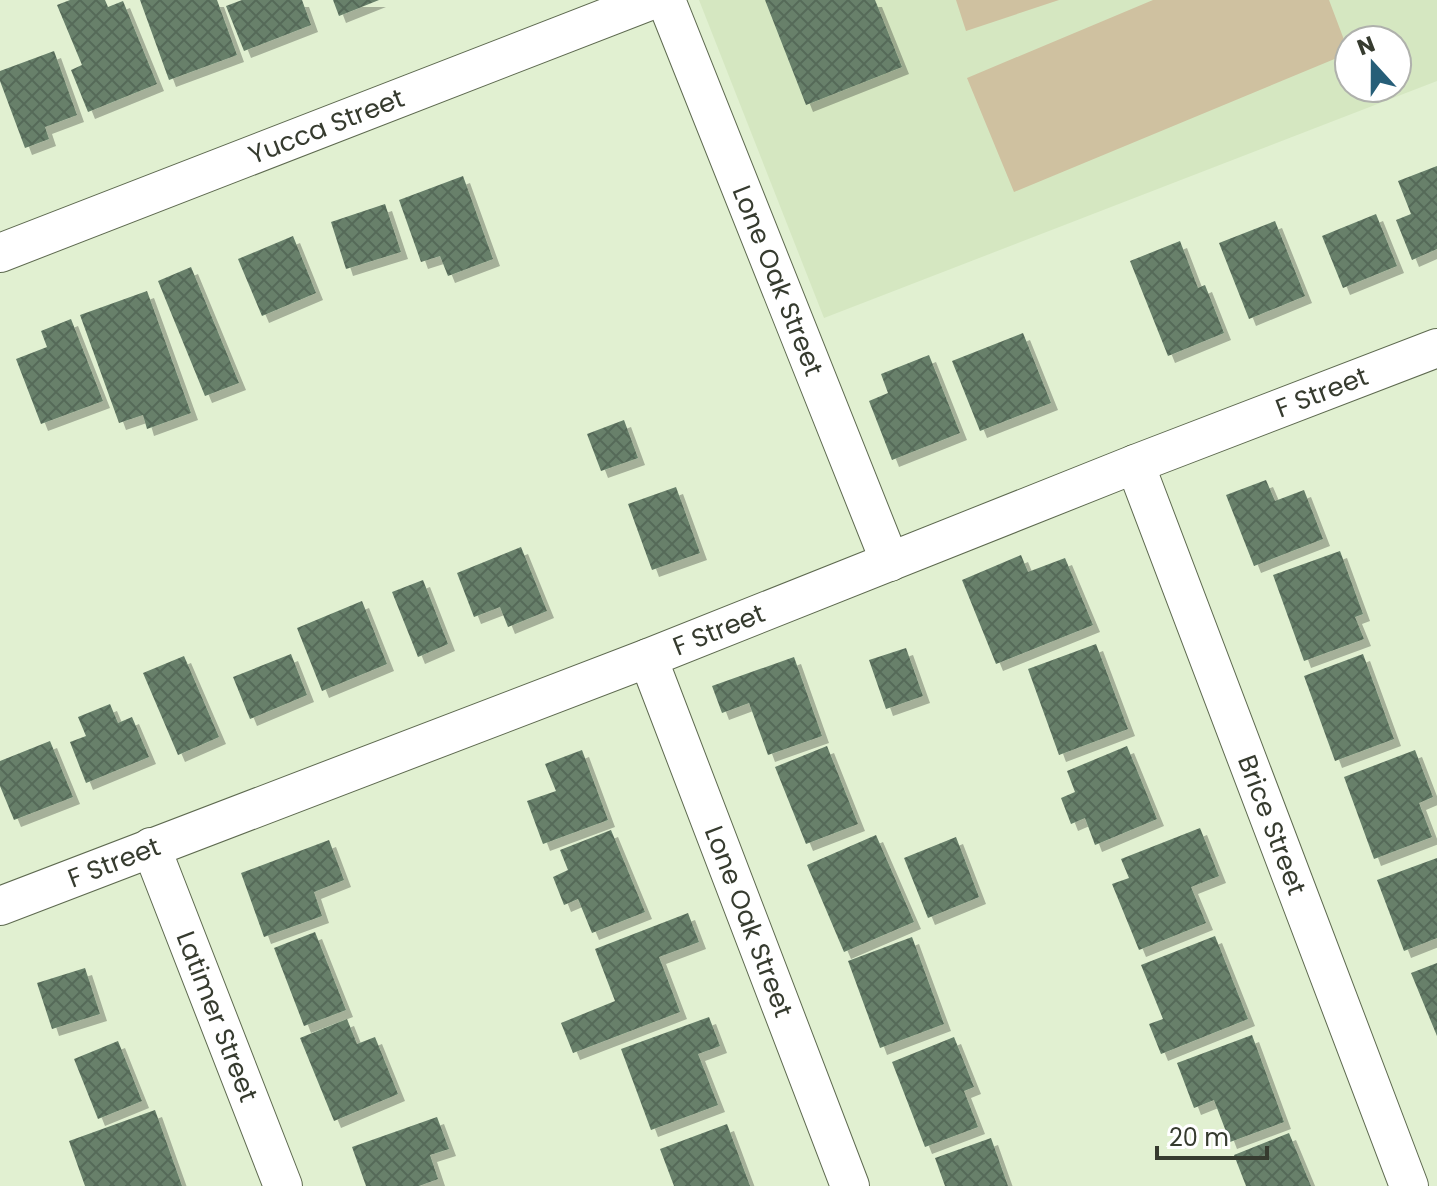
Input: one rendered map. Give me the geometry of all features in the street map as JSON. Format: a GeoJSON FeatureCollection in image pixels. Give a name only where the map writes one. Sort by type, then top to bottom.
{"type":"FeatureCollection","features":[{"type":"Feature","properties":{"kind":"street","name":"Yucca Street"},"geometry":{"type":"LineString","coordinates":[[0,253],[652,0]]}},
{"type":"Feature","properties":{"kind":"street","name":"Lone Oak Street"},"geometry":{"type":"LineString","coordinates":[[666,0],[890,562]]}},
{"type":"Feature","properties":{"kind":"street","name":"F Street"},"geometry":{"type":"LineString","coordinates":[[0,906],[648,658],[1135,464],[1437,348]]}},
{"type":"Feature","properties":{"kind":"street","name":"Brice Street"},"geometry":{"type":"LineString","coordinates":[[1135,464],[1409,1186]]}},
{"type":"Feature","properties":{"kind":"street","name":"Lone Oak Street"},"geometry":{"type":"LineString","coordinates":[[648,658],[850,1186]]}},
{"type":"Feature","properties":{"kind":"street","name":"Latimer Street"},"geometry":{"type":"LineString","coordinates":[[151,847],[283,1186]]}},
{"type":"Feature","properties":{"kind":"shaded area"},"geometry":{"type":"Polygon","coordinates":[[[699,0],[1437,0],[1437,81],[1413,90],[1413,24],[1333,24],[1333,104],[1378,104],[824,318],[699,0]]]}},
{"type":"Feature","properties":{"kind":"shaded area"},"geometry":{"type":"Polygon","coordinates":[[[956,0],[1059,0],[966,31],[956,0]]]}},
{"type":"Feature","properties":{"kind":"shaded area"},"geometry":{"type":"Polygon","coordinates":[[[1153,0],[1329,0],[1338,24],[1333,24],[1333,60],[1014,192],[967,78],[1153,0]]]}},
{"type":"Feature","properties":{"kind":"building"},"geometry":{"type":"Polygon","coordinates":[[[70,0],[105,0],[108,7],[123,1],[157,84],[88,112],[71,70],[82,65],[57,5],[70,0]]]}},
{"type":"Feature","properties":{"kind":"building"},"geometry":{"type":"Polygon","coordinates":[[[140,0],[217,0],[237,55],[169,80],[140,0]]]}},
{"type":"Feature","properties":{"kind":"building"},"geometry":{"type":"Polygon","coordinates":[[[242,0],[302,0],[311,25],[244,51],[226,6],[242,0]]]}},
{"type":"Feature","properties":{"kind":"building"},"geometry":{"type":"Polygon","coordinates":[[[333,0],[379,0],[339,16],[333,0]]]}},
{"type":"Feature","properties":{"kind":"building"},"geometry":{"type":"Polygon","coordinates":[[[765,0],[875,0],[902,67],[806,105],[765,0]]]}},
{"type":"Feature","properties":{"kind":"building"},"geometry":{"type":"Polygon","coordinates":[[[54,51],[77,115],[45,127],[49,139],[25,148],[0,81],[0,71],[54,51]]]}},
{"type":"Feature","properties":{"kind":"building"},"geometry":{"type":"Polygon","coordinates":[[[1437,166],[1437,249],[1412,260],[1396,220],[1411,214],[1398,181],[1437,166]]]}},
{"type":"Feature","properties":{"kind":"building"},"geometry":{"type":"Polygon","coordinates":[[[463,176],[493,259],[448,276],[440,256],[421,262],[399,200],[463,176]]]}},
{"type":"Feature","properties":{"kind":"building"},"geometry":{"type":"Polygon","coordinates":[[[385,204],[401,252],[346,269],[331,222],[385,204]]]}},
{"type":"Feature","properties":{"kind":"building"},"geometry":{"type":"Polygon","coordinates":[[[1376,214],[1397,266],[1343,288],[1322,236],[1376,214]]]}},
{"type":"Feature","properties":{"kind":"building"},"geometry":{"type":"Polygon","coordinates":[[[1275,221],[1305,296],[1249,319],[1219,243],[1275,221]]]}},
{"type":"Feature","properties":{"kind":"building"},"geometry":{"type":"Polygon","coordinates":[[[293,236],[316,293],[262,316],[238,259],[293,236]]]}},
{"type":"Feature","properties":{"kind":"building"},"geometry":{"type":"Polygon","coordinates":[[[1180,241],[1198,288],[1205,285],[1224,333],[1168,356],[1130,261],[1180,241]]]}},
{"type":"Feature","properties":{"kind":"building"},"geometry":{"type":"Polygon","coordinates":[[[191,267],[239,383],[205,396],[158,281],[191,267]]]}},
{"type":"Feature","properties":{"kind":"building"},"geometry":{"type":"Polygon","coordinates":[[[147,291],[191,413],[147,429],[143,415],[119,423],[80,315],[147,291]]]}},
{"type":"Feature","properties":{"kind":"building"},"geometry":{"type":"Polygon","coordinates":[[[71,319],[103,401],[41,424],[16,359],[47,347],[41,331],[71,319]]]}},
{"type":"Feature","properties":{"kind":"building"},"geometry":{"type":"Polygon","coordinates":[[[1023,333],[1051,403],[980,431],[952,361],[1023,333]]]}},
{"type":"Feature","properties":{"kind":"building"},"geometry":{"type":"Polygon","coordinates":[[[929,355],[960,433],[892,460],[869,401],[888,393],[881,374],[929,355]]]}},
{"type":"Feature","properties":{"kind":"building"},"geometry":{"type":"Polygon","coordinates":[[[624,420],[638,458],[601,471],[587,434],[624,420]]]}},
{"type":"Feature","properties":{"kind":"building"},"geometry":{"type":"Polygon","coordinates":[[[1266,480],[1275,501],[1304,490],[1323,539],[1254,566],[1226,495],[1266,480]]]}},
{"type":"Feature","properties":{"kind":"building"},"geometry":{"type":"Polygon","coordinates":[[[676,487],[700,553],[652,570],[628,504],[676,487]]]}},
{"type":"Feature","properties":{"kind":"building"},"geometry":{"type":"Polygon","coordinates":[[[521,547],[547,611],[508,627],[500,607],[474,617],[457,573],[521,547]]]}},
{"type":"Feature","properties":{"kind":"building"},"geometry":{"type":"Polygon","coordinates":[[[1340,551],[1363,614],[1355,617],[1364,639],[1304,661],[1273,575],[1340,551]]]}},
{"type":"Feature","properties":{"kind":"building"},"geometry":{"type":"Polygon","coordinates":[[[1021,555],[1028,572],[1065,558],[1093,625],[996,664],[962,580],[1021,555]]]}},
{"type":"Feature","properties":{"kind":"building"},"geometry":{"type":"Polygon","coordinates":[[[423,580],[448,644],[418,657],[392,592],[423,580]]]}},
{"type":"Feature","properties":{"kind":"building"},"geometry":{"type":"Polygon","coordinates":[[[362,601],[387,664],[322,691],[297,628],[362,601]]]}},
{"type":"Feature","properties":{"kind":"building"},"geometry":{"type":"Polygon","coordinates":[[[1096,644],[1128,729],[1059,755],[1028,669],[1096,644]]]}},
{"type":"Feature","properties":{"kind":"building"},"geometry":{"type":"Polygon","coordinates":[[[906,648],[923,696],[886,709],[869,660],[906,648]]]}},
{"type":"Feature","properties":{"kind":"building"},"geometry":{"type":"Polygon","coordinates":[[[291,654],[307,695],[250,719],[233,677],[291,654]]]}},
{"type":"Feature","properties":{"kind":"building"},"geometry":{"type":"Polygon","coordinates":[[[1363,654],[1394,739],[1335,761],[1304,676],[1363,654]]]}},
{"type":"Feature","properties":{"kind":"building"},"geometry":{"type":"Polygon","coordinates":[[[184,656],[219,737],[178,755],[143,673],[184,656]]]}},
{"type":"Feature","properties":{"kind":"building"},"geometry":{"type":"Polygon","coordinates":[[[794,657],[822,736],[768,755],[749,703],[722,713],[712,686],[794,657]]]}},
{"type":"Feature","properties":{"kind":"building"},"geometry":{"type":"Polygon","coordinates":[[[110,704],[118,723],[132,717],[149,757],[86,783],[70,742],[86,736],[78,717],[110,704]]]}},
{"type":"Feature","properties":{"kind":"building"},"geometry":{"type":"Polygon","coordinates":[[[50,741],[73,797],[14,820],[0,786],[0,761],[50,741]]]}},
{"type":"Feature","properties":{"kind":"building"},"geometry":{"type":"Polygon","coordinates":[[[827,746],[858,824],[806,844],[775,767],[827,746]]]}},
{"type":"Feature","properties":{"kind":"building"},"geometry":{"type":"Polygon","coordinates":[[[1127,746],[1157,819],[1095,845],[1085,818],[1071,824],[1061,798],[1075,792],[1067,771],[1127,746]]]}},
{"type":"Feature","properties":{"kind":"building"},"geometry":{"type":"Polygon","coordinates":[[[582,750],[608,820],[543,844],[527,801],[556,791],[545,764],[582,750]]]}},
{"type":"Feature","properties":{"kind":"building"},"geometry":{"type":"Polygon","coordinates":[[[1415,750],[1433,797],[1419,803],[1432,837],[1374,859],[1344,777],[1415,750]]]}},
{"type":"Feature","properties":{"kind":"building"},"geometry":{"type":"Polygon","coordinates":[[[1200,828],[1219,876],[1191,887],[1206,923],[1139,950],[1112,884],[1129,878],[1121,859],[1200,828]]]}},
{"type":"Feature","properties":{"kind":"building"},"geometry":{"type":"Polygon","coordinates":[[[611,830],[645,912],[592,933],[578,899],[564,905],[553,877],[568,870],[560,850],[611,830]]]}},
{"type":"Feature","properties":{"kind":"building"},"geometry":{"type":"Polygon","coordinates":[[[876,835],[914,922],[844,952],[807,865],[876,835]]]}},
{"type":"Feature","properties":{"kind":"building"},"geometry":{"type":"Polygon","coordinates":[[[956,837],[979,897],[928,918],[904,858],[956,837]]]}},
{"type":"Feature","properties":{"kind":"building"},"geometry":{"type":"Polygon","coordinates":[[[329,840],[344,880],[314,892],[322,916],[264,937],[241,873],[329,840]]]}},
{"type":"Feature","properties":{"kind":"building"},"geometry":{"type":"Polygon","coordinates":[[[1437,858],[1437,938],[1404,951],[1377,880],[1437,858]]]}},
{"type":"Feature","properties":{"kind":"building"},"geometry":{"type":"Polygon","coordinates":[[[688,913],[699,942],[659,957],[680,1012],[573,1053],[561,1023],[615,1001],[595,949],[688,913]]]}},
{"type":"Feature","properties":{"kind":"building"},"geometry":{"type":"Polygon","coordinates":[[[315,932],[346,1010],[304,1026],[274,948],[315,932]]]}},
{"type":"Feature","properties":{"kind":"building"},"geometry":{"type":"Polygon","coordinates":[[[1215,936],[1248,1019],[1161,1054],[1149,1024],[1163,1019],[1141,965],[1215,936]]]}},
{"type":"Feature","properties":{"kind":"building"},"geometry":{"type":"Polygon","coordinates":[[[912,937],[944,1024],[880,1048],[848,961],[912,937]]]}},
{"type":"Feature","properties":{"kind":"building"},"geometry":{"type":"Polygon","coordinates":[[[1437,963],[1437,1036],[1411,973],[1437,963]]]}},
{"type":"Feature","properties":{"kind":"building"},"geometry":{"type":"Polygon","coordinates":[[[85,968],[100,1014],[52,1029],[37,983],[85,968]]]}},
{"type":"Feature","properties":{"kind":"building"},"geometry":{"type":"Polygon","coordinates":[[[709,1017],[720,1046],[698,1054],[718,1105],[651,1130],[621,1049],[709,1017]]]}},
{"type":"Feature","properties":{"kind":"building"},"geometry":{"type":"Polygon","coordinates":[[[347,1019],[357,1044],[375,1037],[398,1094],[334,1121],[300,1038],[347,1019]]]}},
{"type":"Feature","properties":{"kind":"building"},"geometry":{"type":"Polygon","coordinates":[[[1252,1035],[1284,1122],[1230,1142],[1214,1100],[1194,1108],[1177,1063],[1252,1035]]]}},
{"type":"Feature","properties":{"kind":"building"},"geometry":{"type":"Polygon","coordinates":[[[954,1037],[974,1087],[964,1091],[978,1127],[925,1147],[892,1062],[954,1037]]]}},
{"type":"Feature","properties":{"kind":"building"},"geometry":{"type":"Polygon","coordinates":[[[118,1041],[142,1101],[98,1119],[74,1059],[118,1041]]]}},
{"type":"Feature","properties":{"kind":"building"},"geometry":{"type":"Polygon","coordinates":[[[155,1110],[182,1186],[85,1186],[69,1141],[155,1110]]]}},
{"type":"Feature","properties":{"kind":"building"},"geometry":{"type":"Polygon","coordinates":[[[437,1117],[449,1149],[430,1155],[438,1179],[419,1186],[366,1186],[352,1147],[437,1117]]]}},
{"type":"Feature","properties":{"kind":"building"},"geometry":{"type":"Polygon","coordinates":[[[727,1124],[750,1186],[674,1186],[660,1149],[727,1124]]]}},
{"type":"Feature","properties":{"kind":"building"},"geometry":{"type":"Polygon","coordinates":[[[1289,1133],[1311,1186],[1246,1186],[1234,1155],[1289,1133]]]}},
{"type":"Feature","properties":{"kind":"building"},"geometry":{"type":"Polygon","coordinates":[[[991,1138],[1008,1186],[945,1186],[935,1158],[991,1138]]]}}]}
